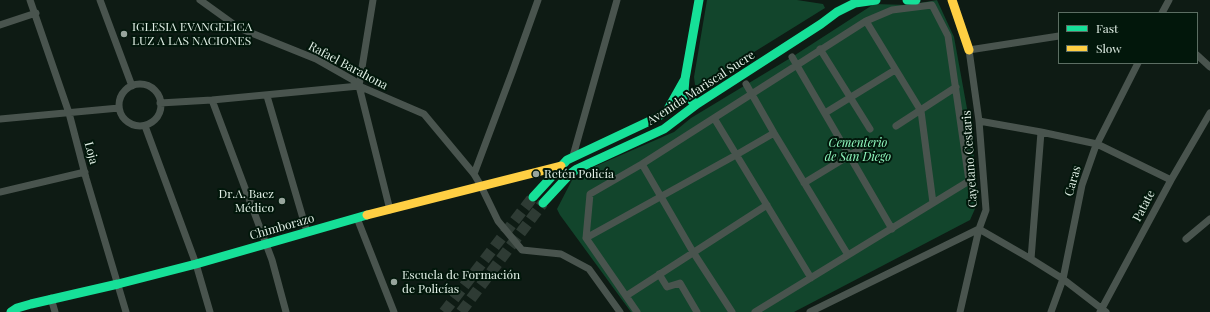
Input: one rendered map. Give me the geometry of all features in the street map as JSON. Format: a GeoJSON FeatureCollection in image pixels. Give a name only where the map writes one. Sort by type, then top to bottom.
{"type":"FeatureCollection","features":[{"type":"Feature","properties":{"kind":"main road"},"geometry":{"type":"LineString","coordinates":[[697,104],[692,101],[684,91],[684,79],[699,0]]}},
{"type":"Feature","properties":{"kind":"main road","name":"Avenida Mariscal Sucre"},"geometry":{"type":"LineString","coordinates":[[543,203],[570,174],[584,165],[656,133],[697,104],[821,24],[837,12],[855,4],[876,0]]}},
{"type":"Feature","properties":{"kind":"main road"},"geometry":{"type":"LineString","coordinates":[[907,0],[916,0]]}},
{"type":"Feature","properties":{"kind":"main road"},"geometry":{"type":"LineString","coordinates":[[952,0],[969,50]]}},
{"type":"Feature","properties":{"kind":"main road","name":"Avenida Mariscal Sucre"},"geometry":{"type":"LineString","coordinates":[[533,197],[561,166],[573,156],[654,119],[667,111],[684,79]]}},
{"type":"Feature","properties":{"kind":"main road","name":"Chimborazo"},"geometry":{"type":"LineString","coordinates":[[11,312],[17,308],[51,298],[118,284],[196,264],[357,218],[561,166]]}},
{"type":"Feature","properties":{"kind":"street","name":"Loja"},"geometry":{"type":"LineString","coordinates":[[30,0],[36,13],[69,113],[126,312]]}},
{"type":"Feature","properties":{"kind":"street"},"geometry":{"type":"LineString","coordinates":[[100,0],[132,86]]}},
{"type":"Feature","properties":{"kind":"street","name":"Rafael Barahona"},"geometry":{"type":"LineString","coordinates":[[200,0],[240,28],[316,59],[353,80],[359,86],[426,116],[474,174],[498,221],[522,250],[561,254],[589,269],[620,312]]}},
{"type":"Feature","properties":{"kind":"street"},"geometry":{"type":"LineString","coordinates":[[373,0],[359,86],[390,210]]}},
{"type":"Feature","properties":{"kind":"street"},"geometry":{"type":"LineString","coordinates":[[474,174],[538,0]]}},
{"type":"Feature","properties":{"kind":"street"},"geometry":{"type":"LineString","coordinates":[[573,156],[617,0]]}},
{"type":"Feature","properties":{"kind":"street"},"geometry":{"type":"LineString","coordinates":[[1163,12],[1169,0]]}},
{"type":"Feature","properties":{"kind":"street"},"geometry":{"type":"LineString","coordinates":[[637,312],[586,238],[590,194],[642,164],[866,21],[892,10],[932,5],[948,36],[969,181],[755,312]]}},
{"type":"Feature","properties":{"kind":"street"},"geometry":{"type":"LineString","coordinates":[[0,25],[36,13]]}},
{"type":"Feature","properties":{"kind":"street"},"geometry":{"type":"LineString","coordinates":[[866,21],[921,111],[933,203]]}},
{"type":"Feature","properties":{"kind":"street"},"geometry":{"type":"LineString","coordinates":[[969,50],[1058,36]]}},
{"type":"Feature","properties":{"kind":"street"},"geometry":{"type":"LineString","coordinates":[[820,49],[870,129]]}},
{"type":"Feature","properties":{"kind":"street","name":"Cayetano Cestaris"},"geometry":{"type":"LineString","coordinates":[[960,312],[979,229],[986,210],[979,121],[969,50]]}},
{"type":"Feature","properties":{"kind":"street"},"geometry":{"type":"LineString","coordinates":[[1198,56],[1210,67]]}},
{"type":"Feature","properties":{"kind":"street"},"geometry":{"type":"LineString","coordinates":[[792,57],[892,229]]}},
{"type":"Feature","properties":{"kind":"street","name":"Caras"},"geometry":{"type":"LineString","coordinates":[[1051,312],[1063,279],[1082,184],[1097,144],[1137,64]]}},
{"type":"Feature","properties":{"kind":"street"},"geometry":{"type":"LineString","coordinates":[[824,113],[895,70]]}},
{"type":"Feature","properties":{"kind":"street"},"geometry":{"type":"LineString","coordinates":[[746,84],[848,256]]}},
{"type":"Feature","properties":{"kind":"street"},"geometry":{"type":"LineString","coordinates":[[144,85],[150,88],[155,92],[160,102],[160,109],[155,120],[145,126],[131,124],[121,115],[119,108],[119,101],[122,95],[132,86],[144,85]]}},
{"type":"Feature","properties":{"kind":"street"},"geometry":{"type":"LineString","coordinates":[[160,102],[267,96],[359,86]]}},
{"type":"Feature","properties":{"kind":"street"},"geometry":{"type":"LineString","coordinates":[[896,126],[956,87]]}},
{"type":"Feature","properties":{"kind":"street"},"geometry":{"type":"LineString","coordinates":[[267,96],[307,232]]}},
{"type":"Feature","properties":{"kind":"street"},"geometry":{"type":"LineString","coordinates":[[212,100],[272,260],[286,312]]}},
{"type":"Feature","properties":{"kind":"street"},"geometry":{"type":"LineString","coordinates":[[0,119],[119,108]]}},
{"type":"Feature","properties":{"kind":"street","name":"Patate"},"geometry":{"type":"LineString","coordinates":[[1102,311],[1171,180],[1210,112]]}},
{"type":"Feature","properties":{"kind":"street"},"geometry":{"type":"LineString","coordinates":[[714,118],[811,278]]}},
{"type":"Feature","properties":{"kind":"street"},"geometry":{"type":"LineString","coordinates":[[979,121],[1097,144],[1171,180]]}},
{"type":"Feature","properties":{"kind":"street"},"geometry":{"type":"LineString","coordinates":[[145,126],[196,264],[210,312]]}},
{"type":"Feature","properties":{"kind":"street"},"geometry":{"type":"LineString","coordinates":[[1031,259],[1041,132]]}},
{"type":"Feature","properties":{"kind":"street"},"geometry":{"type":"LineString","coordinates":[[586,238],[774,133]]}},
{"type":"Feature","properties":{"kind":"street"},"geometry":{"type":"LineString","coordinates":[[804,183],[865,146]]}},
{"type":"Feature","properties":{"kind":"street"},"geometry":{"type":"LineString","coordinates":[[642,164],[662,196],[693,252],[732,312]]}},
{"type":"Feature","properties":{"kind":"street"},"geometry":{"type":"LineString","coordinates":[[0,192],[85,172]]}},
{"type":"Feature","properties":{"kind":"street"},"geometry":{"type":"LineString","coordinates":[[626,296],[767,205]]}},
{"type":"Feature","properties":{"kind":"street"},"geometry":{"type":"LineString","coordinates":[[357,218],[394,312]]}},
{"type":"Feature","properties":{"kind":"street"},"geometry":{"type":"LineString","coordinates":[[1186,239],[1210,219]]}},
{"type":"Feature","properties":{"kind":"street"},"geometry":{"type":"LineString","coordinates":[[810,312],[979,229],[1063,279],[1102,311]]}},
{"type":"Feature","properties":{"kind":"street"},"geometry":{"type":"LineString","coordinates":[[659,274],[667,287],[680,283],[697,312]]}},
{"type":"Feature","properties":{"kind":"street"},"geometry":{"type":"LineString","coordinates":[[51,298],[56,312]]}},
{"type":"Feature","properties":{"kind":"green space"},"geometry":{"type":"Polygon","coordinates":[[[707,0],[797,0],[823,4],[825,8],[701,85],[695,85],[694,77],[707,0]]]}},
{"type":"Feature","properties":{"kind":"green space","name":"Cementerio de San Diego"},"geometry":{"type":"Polygon","coordinates":[[[937,0],[954,37],[972,136],[978,202],[970,220],[794,312],[631,312],[557,209],[572,180],[589,169],[674,132],[691,118],[792,57],[874,4],[908,5],[937,0]]]}},
{"type":"Feature","properties":{"kind":"tunnel"},"geometry":{"type":"LineString","coordinates":[[444,312],[533,197]]}},
{"type":"Feature","properties":{"kind":"tunnel"},"geometry":{"type":"LineString","coordinates":[[461,312],[543,203]]}},
{"type":"Feature","properties":{"kind":"traffic: fast"},"geometry":{"type":"LineString","coordinates":[[533,197],[567,160],[654,119],[667,111],[685,79],[699,0]]}},
{"type":"Feature","properties":{"kind":"traffic: fast"},"geometry":{"type":"LineString","coordinates":[[543,203],[570,174],[577,169],[664,129],[697,104],[821,24],[837,12],[855,3],[876,0]]}},
{"type":"Feature","properties":{"kind":"traffic: fast"},"geometry":{"type":"LineString","coordinates":[[907,0],[916,0]]}},
{"type":"Feature","properties":{"kind":"traffic: fast"},"geometry":{"type":"LineString","coordinates":[[685,79],[684,91],[692,101],[697,104]]}},
{"type":"Feature","properties":{"kind":"traffic: fast"},"geometry":{"type":"LineString","coordinates":[[11,312],[17,308],[31,304],[196,264],[367,215]]}},
{"type":"Feature","properties":{"kind":"traffic: slow"},"geometry":{"type":"LineString","coordinates":[[952,0],[969,50]]}},
{"type":"Feature","properties":{"kind":"traffic: slow"},"geometry":{"type":"LineString","coordinates":[[367,215],[561,166]]}},
{"type":"Feature","properties":{"kind":"place","name":"IGLESIA EVANGELICA LUZ A LAS NACIONES"},"geometry":{"type":"Point","coordinates":[124,34]}},
{"type":"Feature","properties":{"kind":"place","name":"Retén Policía"},"geometry":{"type":"Point","coordinates":[536,174]}},
{"type":"Feature","properties":{"kind":"place","name":"Dr.A. Baez Médico"},"geometry":{"type":"Point","coordinates":[282,201]}},
{"type":"Feature","properties":{"kind":"place","name":"Escuela de Formación de Policías"},"geometry":{"type":"Point","coordinates":[394,282]}}]}
